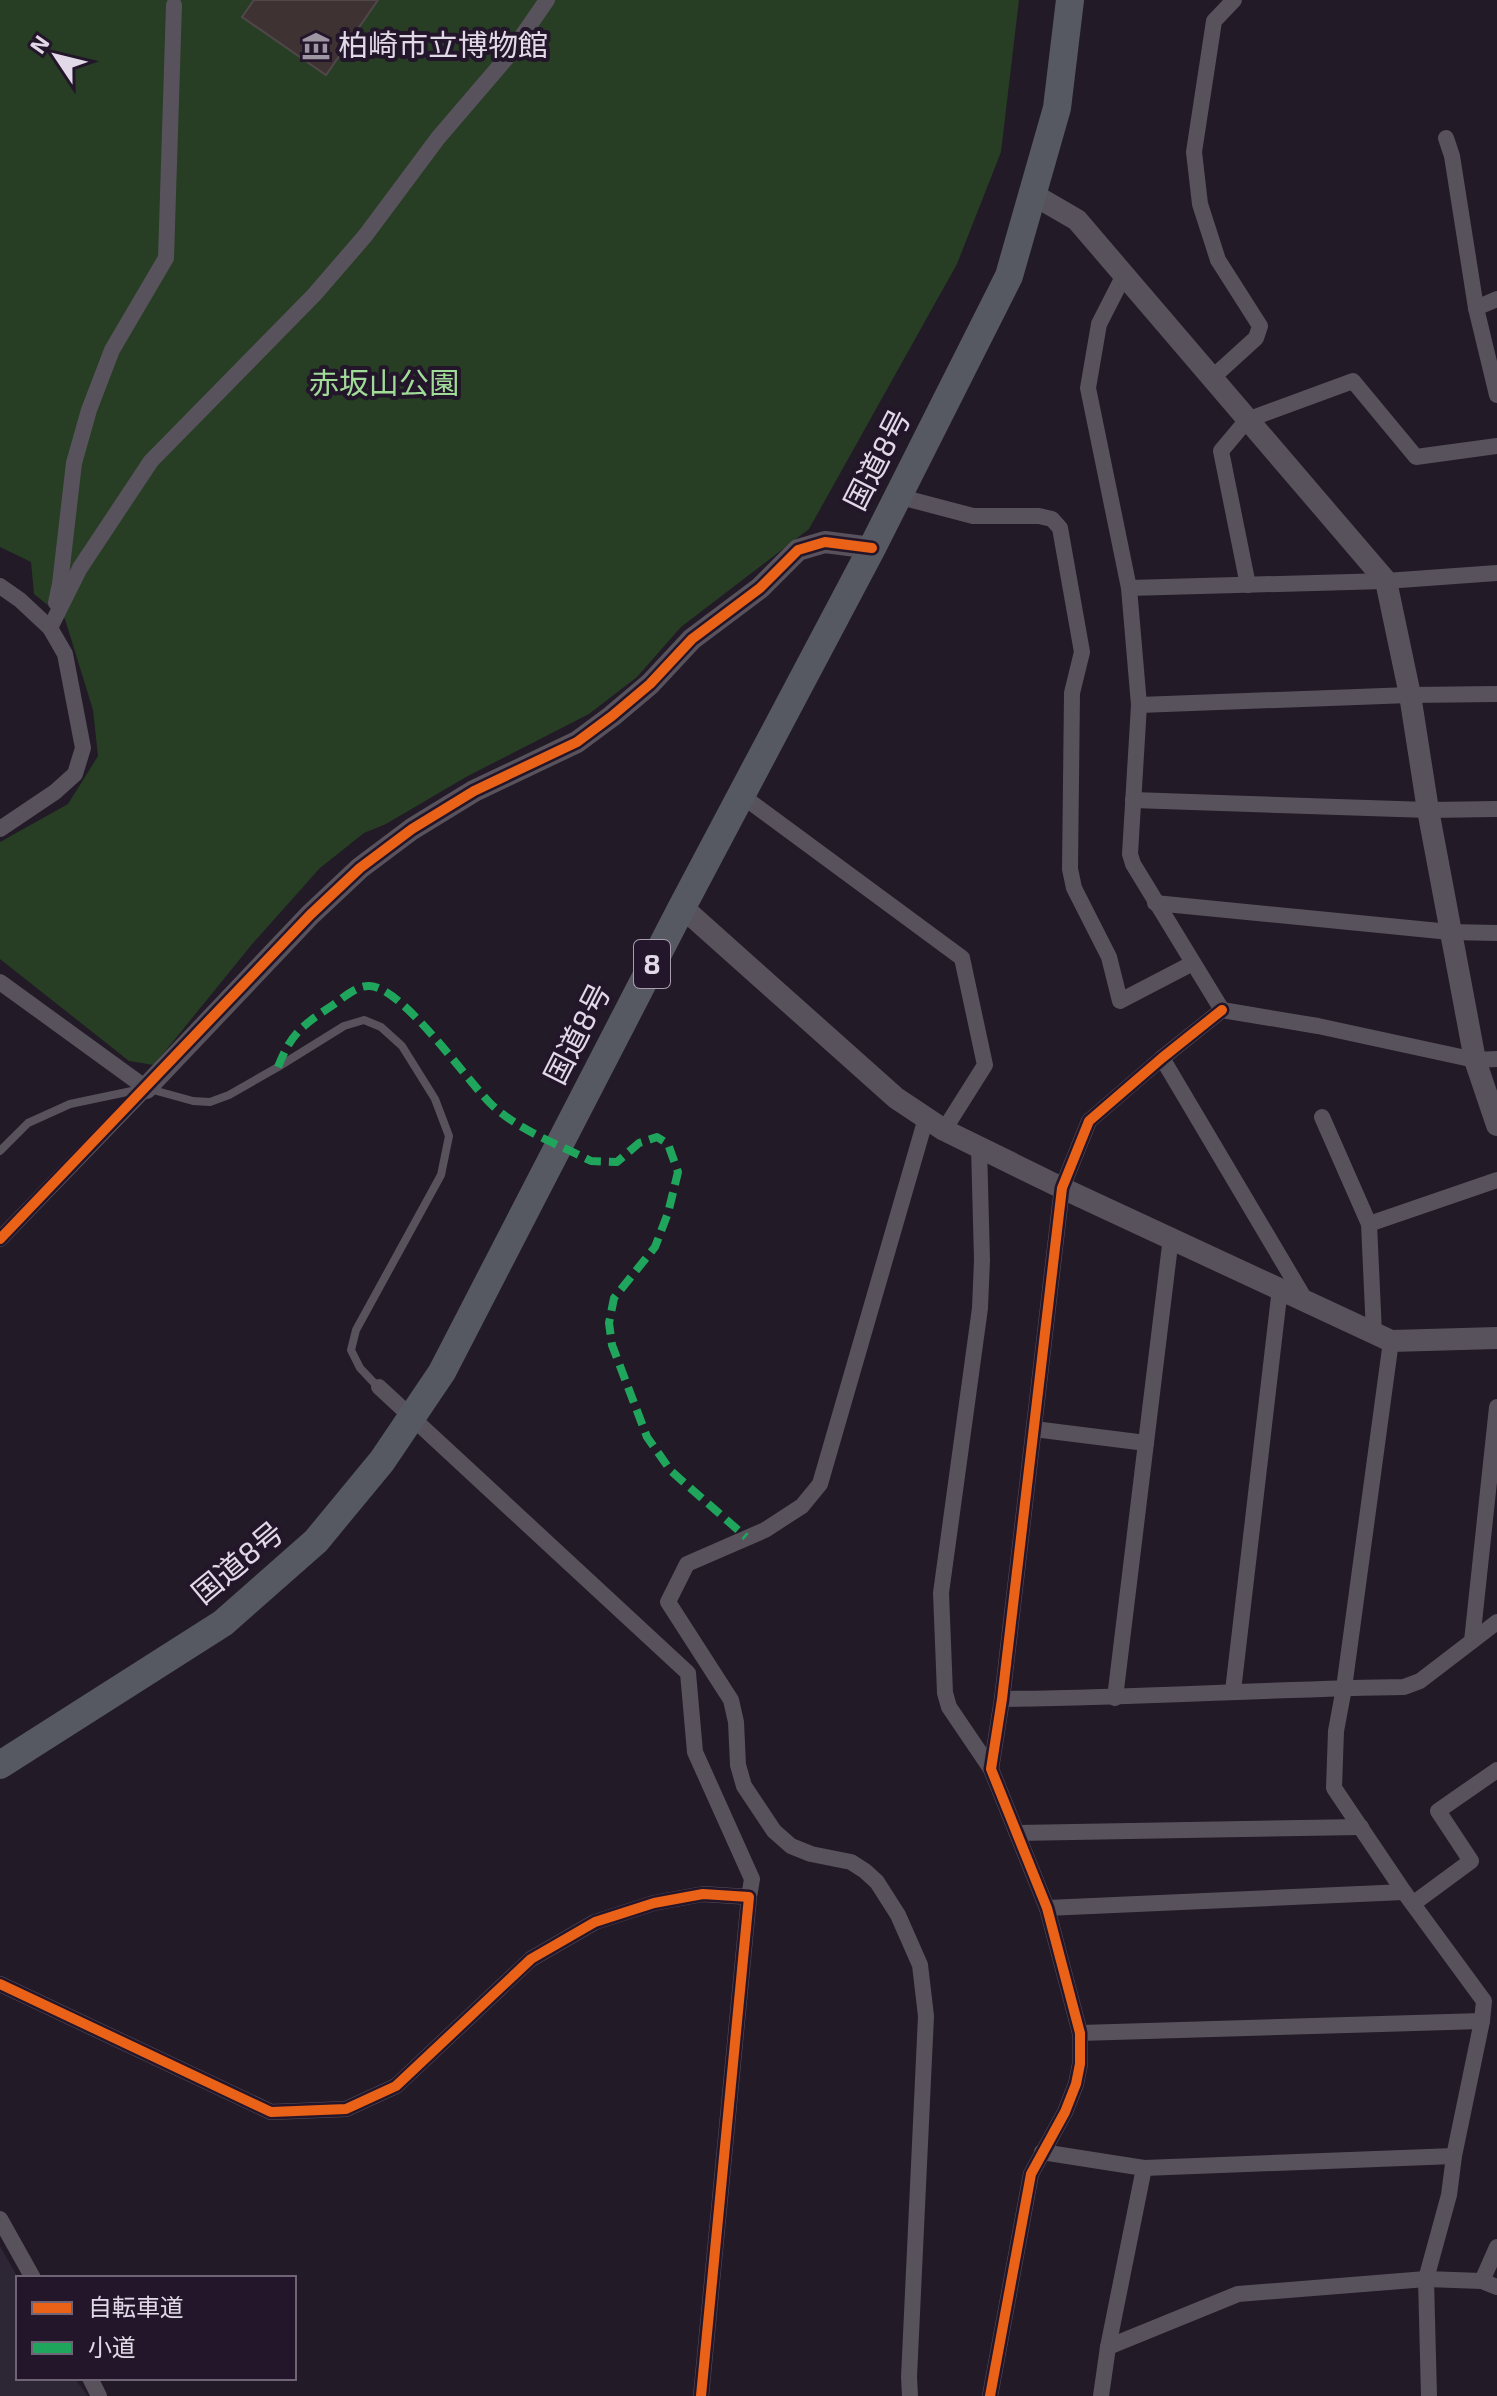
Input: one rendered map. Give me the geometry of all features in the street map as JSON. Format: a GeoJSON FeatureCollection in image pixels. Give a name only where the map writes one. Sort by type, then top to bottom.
{"type":"FeatureCollection","features":[{"type":"Feature","properties":{"kind":"highway","name":"国道8号"},"geometry":{"type":"LineString","coordinates":[[0,1765],[223,1623],[316,1541],[382,1461],[442,1372],[872,548],[1009,276],[1057,108],[1070,0]]}},
{"type":"Feature","properties":{"kind":"street"},"geometry":{"type":"LineString","coordinates":[[50,628],[80,568],[151,461],[260,352],[345,260],[438,138],[509,55],[547,0]]}},
{"type":"Feature","properties":{"kind":"street"},"geometry":{"type":"LineString","coordinates":[[1212,378],[1256,338],[1260,326],[1218,260],[1200,204],[1194,152],[1214,21],[1234,0]]}},
{"type":"Feature","properties":{"kind":"street"},"geometry":{"type":"LineString","coordinates":[[50,628],[60,584],[74,463],[89,410],[112,350],[166,258],[174,5]]}},
{"type":"Feature","properties":{"kind":"street"},"geometry":{"type":"LineString","coordinates":[[1446,138],[1452,156],[1476,308],[1497,395]]}},
{"type":"Feature","properties":{"kind":"street"},"geometry":{"type":"LineString","coordinates":[[1034,195],[1077,220],[1386,581],[1410,695],[1450,932],[1486,1060],[1497,1125]]}},
{"type":"Feature","properties":{"kind":"street"},"geometry":{"type":"LineString","coordinates":[[1124,275],[1099,324],[1088,388],[1129,588],[1139,705],[1130,854],[1155,903],[1222,1010]]}},
{"type":"Feature","properties":{"kind":"street"},"geometry":{"type":"LineString","coordinates":[[1476,308],[1497,299]]}},
{"type":"Feature","properties":{"kind":"street"},"geometry":{"type":"LineString","coordinates":[[1248,585],[1221,451],[1247,420],[1353,381],[1416,457],[1497,446]]}},
{"type":"Feature","properties":{"kind":"street"},"geometry":{"type":"LineString","coordinates":[[897,496],[973,516],[1039,516],[1052,519],[1060,528],[1082,652],[1072,693],[1070,869],[1074,888],[1109,957],[1120,1001],[1193,963]]}},
{"type":"Feature","properties":{"kind":"street"},"geometry":{"type":"LineString","coordinates":[[0,1239],[310,915],[360,868],[412,829],[474,791],[577,742],[650,684],[692,639],[760,588],[798,550],[825,542],[872,548]]}},
{"type":"Feature","properties":{"kind":"street"},"geometry":{"type":"LineString","coordinates":[[1129,588],[1386,581],[1497,573]]}},
{"type":"Feature","properties":{"kind":"street"},"geometry":{"type":"LineString","coordinates":[[0,586],[50,628],[65,654],[83,748],[75,774],[55,792],[0,829]]}},
{"type":"Feature","properties":{"kind":"street"},"geometry":{"type":"LineString","coordinates":[[1139,705],[1497,694]]}},
{"type":"Feature","properties":{"kind":"street"},"geometry":{"type":"LineString","coordinates":[[741,795],[962,958],[985,1065],[935,1124],[820,1484],[802,1506],[765,1530],[687,1564],[668,1602],[731,1700],[736,1722],[738,1765],[744,1786],[774,1831],[791,1846],[811,1854],[851,1862],[877,1882],[898,1915],[920,1965],[926,2016],[910,2396]]}},
{"type":"Feature","properties":{"kind":"street"},"geometry":{"type":"LineString","coordinates":[[1133,800],[1428,810],[1497,809]]}},
{"type":"Feature","properties":{"kind":"street"},"geometry":{"type":"LineString","coordinates":[[1155,903],[1450,932],[1497,933]]}},
{"type":"Feature","properties":{"kind":"street"},"geometry":{"type":"LineString","coordinates":[[682,907],[896,1098],[935,1124],[1062,1188],[1383,1337],[1497,1338]]}},
{"type":"Feature","properties":{"kind":"street"},"geometry":{"type":"LineString","coordinates":[[0,982],[146,1088]]}},
{"type":"Feature","properties":{"kind":"street"},"geometry":{"type":"LineString","coordinates":[[991,1769],[1002,1699],[1062,1188],[1089,1121],[1222,1010],[1486,1060]]}},
{"type":"Feature","properties":{"kind":"street"},"geometry":{"type":"LineString","coordinates":[[1162,1058],[1306,1301]]}},
{"type":"Feature","properties":{"kind":"street"},"geometry":{"type":"LineString","coordinates":[[1322,1117],[1369,1224],[1383,1337],[1344,1688],[1336,1731],[1334,1788],[1484,2001],[1449,2195],[1426,2279],[1429,2396]]}},
{"type":"Feature","properties":{"kind":"street"},"geometry":{"type":"LineString","coordinates":[[979,1147],[980,1308],[941,1593],[945,1693],[949,1707],[991,1769],[1047,1908],[1080,2033],[1080,2064],[1076,2084],[1065,2112],[1031,2174],[990,2396]]}},
{"type":"Feature","properties":{"kind":"street"},"geometry":{"type":"LineString","coordinates":[[1369,1224],[1497,1180]]}},
{"type":"Feature","properties":{"kind":"street"},"geometry":{"type":"LineString","coordinates":[[1115,1698],[1171,1237]]}},
{"type":"Feature","properties":{"kind":"street"},"geometry":{"type":"LineString","coordinates":[[1233,1691],[1280,1288]]}},
{"type":"Feature","properties":{"kind":"street"},"geometry":{"type":"LineString","coordinates":[[379,1387],[688,1673],[695,1752],[752,1879],[701,2396]]}},
{"type":"Feature","properties":{"kind":"street"},"geometry":{"type":"LineString","coordinates":[[1472,1641],[1497,1407]]}},
{"type":"Feature","properties":{"kind":"street"},"geometry":{"type":"LineString","coordinates":[[1034,1429],[1146,1443]]}},
{"type":"Feature","properties":{"kind":"street"},"geometry":{"type":"LineString","coordinates":[[1002,1699],[1404,1687],[1420,1681],[1497,1622]]}},
{"type":"Feature","properties":{"kind":"street"},"geometry":{"type":"LineString","coordinates":[[1047,1908],[1409,1897],[1471,1861],[1438,1811],[1497,1770]]}},
{"type":"Feature","properties":{"kind":"street"},"geometry":{"type":"LineString","coordinates":[[1017,1833],[1361,1827]]}},
{"type":"Feature","properties":{"kind":"street"},"geometry":{"type":"LineString","coordinates":[[0,1984],[271,2112],[346,2109],[396,2086],[531,1959],[595,1922],[654,1903],[703,1894],[749,1897]]}},
{"type":"Feature","properties":{"kind":"street"},"geometry":{"type":"LineString","coordinates":[[1080,2033],[1482,2021]]}},
{"type":"Feature","properties":{"kind":"street"},"geometry":{"type":"LineString","coordinates":[[1042,2152],[1144,2168],[1454,2156]]}},
{"type":"Feature","properties":{"kind":"street"},"geometry":{"type":"LineString","coordinates":[[1101,2396],[1144,2168]]}},
{"type":"Feature","properties":{"kind":"street"},"geometry":{"type":"LineString","coordinates":[[0,2219],[32,2276]]}},
{"type":"Feature","properties":{"kind":"street"},"geometry":{"type":"LineString","coordinates":[[1108,2347],[1238,2294],[1426,2279],[1490,2284],[1497,2247]]}},
{"type":"Feature","properties":{"kind":"lane"},"geometry":{"type":"LineString","coordinates":[[0,1151],[28,1123],[70,1104],[146,1088],[193,1101],[210,1102],[254,1081],[344,1026],[364,1020],[381,1027],[402,1046],[435,1099],[449,1136],[441,1175],[356,1330],[351,1350],[360,1368],[379,1387]]}},
{"type":"Feature","properties":{"kind":"shaded area"},"geometry":{"type":"Polygon","coordinates":[[[0,2246],[17,2276],[16,2380],[76,2380],[88,2396],[0,2396],[0,2246]]]}},
{"type":"Feature","properties":{"kind":"green space","name":"赤坂山公園"},"geometry":{"type":"Polygon","coordinates":[[[0,0],[1019,0],[1001,152],[957,264],[809,529],[681,627],[637,677],[589,714],[364,833],[320,868],[253,943],[154,1065],[129,1061],[0,959],[0,842],[68,804],[98,756],[93,710],[65,619],[34,594],[31,562],[0,547],[0,0]]]}},
{"type":"Feature","properties":{"kind":"building","name":"柏崎市立博物館"},"geometry":{"type":"Polygon","coordinates":[[[254,0],[378,0],[326,75],[242,17],[254,0]]]}},
{"type":"Feature","properties":{"kind":"marked path"},"geometry":{"type":"LineString","coordinates":[[278,1067],[293,1038],[306,1024],[350,992],[370,986],[383,990],[399,1001],[490,1103],[538,1136],[591,1161],[617,1162],[639,1143],[657,1137],[668,1144],[678,1172],[668,1213],[655,1247],[614,1298],[609,1323],[612,1345],[647,1437],[671,1471],[746,1537]]}},
{"type":"Feature","properties":{"kind":"cycle path"},"geometry":{"type":"LineString","coordinates":[[0,1239],[310,915],[360,868],[412,829],[474,791],[577,742],[650,684],[692,639],[760,588],[798,550],[825,542],[872,548]]}},
{"type":"Feature","properties":{"kind":"cycle path"},"geometry":{"type":"LineString","coordinates":[[990,2396],[1031,2174],[1065,2112],[1080,2064],[1080,2033],[1047,1908],[991,1769],[1002,1699],[1062,1188],[1089,1121],[1222,1010]]}},
{"type":"Feature","properties":{"kind":"cycle path"},"geometry":{"type":"LineString","coordinates":[[0,1984],[271,2112],[346,2109],[396,2086],[531,1959],[595,1922],[654,1903],[703,1894],[749,1897],[701,2396]]}},
{"type":"Feature","properties":{"kind":"place","name":"柏崎市立博物館"},"geometry":{"type":"Point","coordinates":[316,46]}}]}
